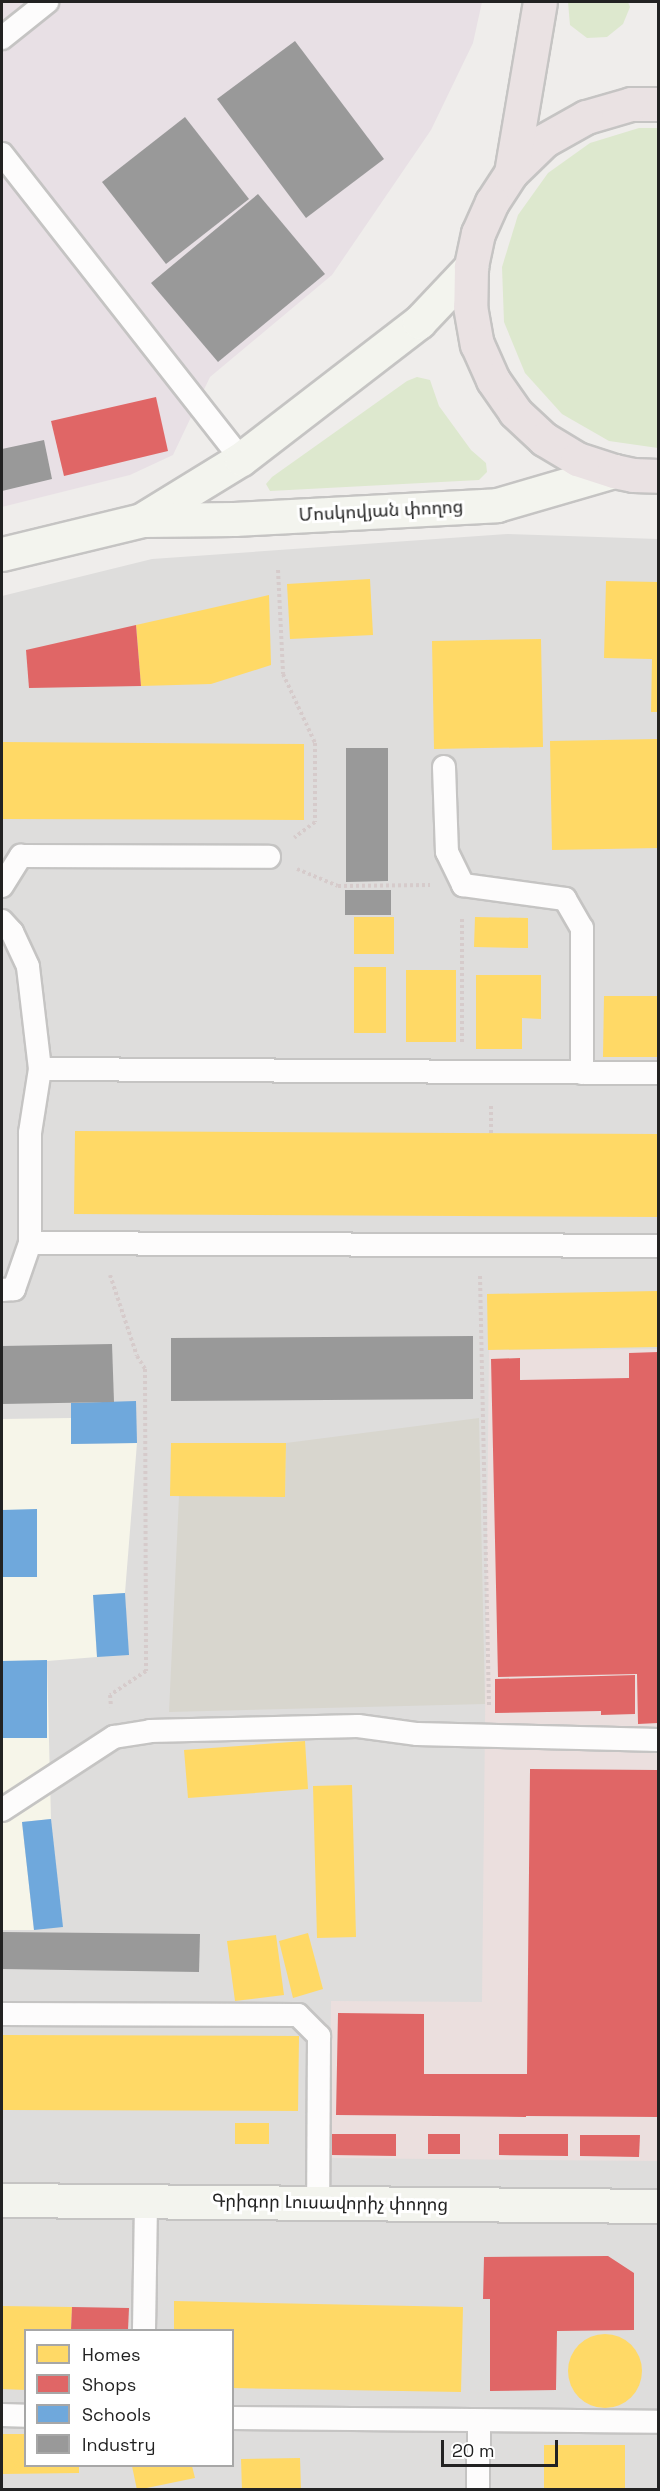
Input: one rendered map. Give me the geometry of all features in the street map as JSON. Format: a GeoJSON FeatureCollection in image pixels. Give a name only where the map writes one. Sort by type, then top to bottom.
{"type":"FeatureCollection","features":[{"type":"Feature","properties":{"kind":"highway"},"geometry":{"type":"LineString","coordinates":[[511,173],[540,2]]}},
{"type":"Feature","properties":{"kind":"highway"},"geometry":{"type":"LineString","coordinates":[[658,104],[631,104],[586,117],[545,140],[511,173],[492,202],[478,233],[471,267],[470,306],[477,344],[493,380],[515,412],[543,439],[577,459],[614,471],[633,475],[658,476]]}},
{"type":"Feature","properties":{"kind":"street","name":"Մոսկովյան փողոց"},"geometry":{"type":"LineString","coordinates":[[143,519],[242,459],[419,321],[471,267]]}},
{"type":"Feature","properties":{"kind":"street","name":"Մոսկովյան փողոց"},"geometry":{"type":"LineString","coordinates":[[2,554],[143,519],[245,518],[497,505],[614,471]]}},
{"type":"Feature","properties":{"kind":"street","name":"Գրիգոր Լուսավորիչ փողոց"},"geometry":{"type":"LineString","coordinates":[[2,2200],[658,2206]]}},
{"type":"Feature","properties":{"kind":"lane"},"geometry":{"type":"LineString","coordinates":[[2,38],[47,2]]}},
{"type":"Feature","properties":{"kind":"lane"},"geometry":{"type":"LineString","coordinates":[[2,154],[242,459]]}},
{"type":"Feature","properties":{"kind":"lane"},"geometry":{"type":"LineString","coordinates":[[444,767],[447,852],[462,885],[565,899],[582,928],[582,1073]]}},
{"type":"Feature","properties":{"kind":"lane"},"geometry":{"type":"LineString","coordinates":[[2,886],[21,855],[269,857]]}},
{"type":"Feature","properties":{"kind":"lane"},"geometry":{"type":"LineString","coordinates":[[2,921],[12,932],[28,967],[40,1069],[30,1133],[30,1243],[14,1288],[2,1290]]}},
{"type":"Feature","properties":{"kind":"lane"},"geometry":{"type":"LineString","coordinates":[[40,1069],[658,1073]]}},
{"type":"Feature","properties":{"kind":"lane"},"geometry":{"type":"LineString","coordinates":[[30,1243],[658,1246]]}},
{"type":"Feature","properties":{"kind":"lane"},"geometry":{"type":"LineString","coordinates":[[2,1810],[114,1737],[150,1731],[358,1726],[417,1734],[658,1740]]}},
{"type":"Feature","properties":{"kind":"lane"},"geometry":{"type":"LineString","coordinates":[[2,2014],[297,2015],[319,2036],[318,2204]]}},
{"type":"Feature","properties":{"kind":"lane"},"geometry":{"type":"LineString","coordinates":[[144,2329],[146,2201]]}},
{"type":"Feature","properties":{"kind":"lane"},"geometry":{"type":"LineString","coordinates":[[2,2415],[24,2416]]}},
{"type":"Feature","properties":{"kind":"lane"},"geometry":{"type":"LineString","coordinates":[[234,2418],[658,2422]]}},
{"type":"Feature","properties":{"kind":"lane"},"geometry":{"type":"LineString","coordinates":[[478,2490],[479,2421]]}},
{"type":"Feature","properties":{"kind":"path"},"geometry":{"type":"LineString","coordinates":[[269,857],[315,822],[315,743],[283,674],[278,570]]}},
{"type":"Feature","properties":{"kind":"path"},"geometry":{"type":"LineString","coordinates":[[300,870],[338,886],[462,885],[462,1072]]}},
{"type":"Feature","properties":{"kind":"path"},"geometry":{"type":"LineString","coordinates":[[100,1243],[137,1356],[145,1369],[146,1671],[110,1695],[114,1737]]}},
{"type":"Feature","properties":{"kind":"path"},"geometry":{"type":"LineString","coordinates":[[479,1245],[489,1689]]}},
{"type":"Feature","properties":{"kind":"shaded area"},"geometry":{"type":"Polygon","coordinates":[[[2,2],[482,2],[473,43],[431,130],[332,275],[210,377],[173,455],[130,475],[2,507],[2,2]]]}},
{"type":"Feature","properties":{"kind":"shaded area"},"geometry":{"type":"Polygon","coordinates":[[[507,534],[658,539],[658,2489],[2,2489],[2,596],[152,559],[507,534]]]}},
{"type":"Feature","properties":{"kind":"shaded area"},"geometry":{"type":"Polygon","coordinates":[[[658,1349],[658,2161],[329,2158],[331,2001],[482,2002],[489,1350],[658,1349]]]}},
{"type":"Feature","properties":{"kind":"shaded area"},"geometry":{"type":"Polygon","coordinates":[[[71,1418],[72,1444],[137,1443],[125,1593],[94,1595],[97,1657],[47,1661],[51,1819],[22,1822],[34,1930],[2,1930],[2,1419],[71,1418]]]}},
{"type":"Feature","properties":{"kind":"shaded area"},"geometry":{"type":"Polygon","coordinates":[[[479,1418],[485,1704],[169,1712],[179,1496],[285,1497],[286,1443],[479,1418]]]}},
{"type":"Feature","properties":{"kind":"green space"},"geometry":{"type":"Polygon","coordinates":[[[568,2],[628,2],[630,7],[623,24],[607,37],[587,38],[570,25],[568,2]]]}},
{"type":"Feature","properties":{"kind":"green space"},"geometry":{"type":"Polygon","coordinates":[[[639,128],[658,128],[658,448],[609,441],[562,414],[525,373],[504,322],[502,267],[518,215],[548,173],[590,143],[639,128]]]}},
{"type":"Feature","properties":{"kind":"green space"},"geometry":{"type":"Polygon","coordinates":[[[417,377],[430,380],[439,406],[471,450],[486,463],[487,472],[479,480],[270,491],[266,484],[272,477],[407,381],[417,377]]]}},
{"type":"Feature","properties":{"kind":"building: Homes"},"geometry":{"type":"Polygon","coordinates":[[[370,579],[373,635],[290,639],[287,584],[370,579]]]}},
{"type":"Feature","properties":{"kind":"building: Homes"},"geometry":{"type":"Polygon","coordinates":[[[606,581],[658,582],[658,712],[651,712],[652,659],[604,658],[606,581]]]}},
{"type":"Feature","properties":{"kind":"building: Homes"},"geometry":{"type":"Polygon","coordinates":[[[269,595],[271,665],[211,684],[141,686],[136,625],[269,595]]]}},
{"type":"Feature","properties":{"kind":"building: Homes"},"geometry":{"type":"Polygon","coordinates":[[[541,639],[543,747],[434,749],[432,641],[541,639]]]}},
{"type":"Feature","properties":{"kind":"building: Homes"},"geometry":{"type":"Polygon","coordinates":[[[658,739],[658,848],[552,850],[550,741],[658,739]]]}},
{"type":"Feature","properties":{"kind":"building: Homes"},"geometry":{"type":"Polygon","coordinates":[[[2,742],[304,744],[304,820],[2,819],[2,742]]]}},
{"type":"Feature","properties":{"kind":"building: Homes"},"geometry":{"type":"Polygon","coordinates":[[[354,917],[394,917],[394,954],[354,954],[354,917]]]}},
{"type":"Feature","properties":{"kind":"building: Homes"},"geometry":{"type":"Polygon","coordinates":[[[475,917],[528,918],[528,948],[474,947],[475,917]]]}},
{"type":"Feature","properties":{"kind":"building: Homes"},"geometry":{"type":"Polygon","coordinates":[[[354,967],[386,967],[386,1033],[354,1033],[354,967]]]}},
{"type":"Feature","properties":{"kind":"building: Homes"},"geometry":{"type":"Polygon","coordinates":[[[406,970],[456,970],[456,1042],[406,1042],[406,970]]]}},
{"type":"Feature","properties":{"kind":"building: Homes"},"geometry":{"type":"Polygon","coordinates":[[[476,975],[541,975],[541,1019],[522,1018],[522,1049],[476,1049],[476,975]]]}},
{"type":"Feature","properties":{"kind":"building: Homes"},"geometry":{"type":"Polygon","coordinates":[[[604,996],[658,996],[658,1057],[603,1057],[604,996]]]}},
{"type":"Feature","properties":{"kind":"building: Homes"},"geometry":{"type":"Polygon","coordinates":[[[75,1131],[658,1134],[658,1217],[74,1214],[75,1131]]]}},
{"type":"Feature","properties":{"kind":"building: Homes"},"geometry":{"type":"Polygon","coordinates":[[[658,1291],[658,1347],[488,1350],[487,1294],[658,1291]]]}},
{"type":"Feature","properties":{"kind":"building: Homes"},"geometry":{"type":"Polygon","coordinates":[[[171,1443],[286,1443],[285,1497],[170,1496],[171,1443]]]}},
{"type":"Feature","properties":{"kind":"building: Homes"},"geometry":{"type":"Polygon","coordinates":[[[305,1741],[308,1789],[188,1798],[184,1750],[305,1741]]]}},
{"type":"Feature","properties":{"kind":"building: Homes"},"geometry":{"type":"Polygon","coordinates":[[[352,1785],[356,1937],[317,1938],[313,1786],[352,1785]]]}},
{"type":"Feature","properties":{"kind":"building: Homes"},"geometry":{"type":"Polygon","coordinates":[[[308,1933],[323,1989],[293,1998],[279,1941],[308,1933]]]}},
{"type":"Feature","properties":{"kind":"building: Homes"},"geometry":{"type":"Polygon","coordinates":[[[276,1935],[284,1995],[235,2001],[227,1941],[276,1935]]]}},
{"type":"Feature","properties":{"kind":"building: Homes"},"geometry":{"type":"Polygon","coordinates":[[[2,2035],[299,2036],[298,2111],[2,2110],[2,2035]]]}},
{"type":"Feature","properties":{"kind":"building: Homes"},"geometry":{"type":"Polygon","coordinates":[[[235,2123],[269,2123],[269,2144],[235,2144],[235,2123]]]}},
{"type":"Feature","properties":{"kind":"building: Homes"},"geometry":{"type":"Polygon","coordinates":[[[174,2301],[463,2307],[461,2392],[234,2388],[234,2329],[174,2329],[174,2301]]]}},
{"type":"Feature","properties":{"kind":"building: Homes"},"geometry":{"type":"Polygon","coordinates":[[[2,2306],[72,2307],[71,2329],[24,2329],[24,2390],[2,2389],[2,2306]]]}},
{"type":"Feature","properties":{"kind":"building: Homes"},"geometry":{"type":"Polygon","coordinates":[[[598,2334],[612,2334],[626,2340],[636,2350],[642,2364],[640,2385],[626,2402],[612,2408],[598,2408],[584,2402],[574,2392],[568,2378],[568,2364],[574,2350],[584,2340],[598,2334]]]}},
{"type":"Feature","properties":{"kind":"building: Homes"},"geometry":{"type":"Polygon","coordinates":[[[2,2434],[24,2434],[24,2467],[79,2467],[79,2473],[2,2474],[2,2434]]]}},
{"type":"Feature","properties":{"kind":"building: Homes"},"geometry":{"type":"Polygon","coordinates":[[[544,2445],[625,2445],[625,2490],[544,2490],[544,2445]]]}},
{"type":"Feature","properties":{"kind":"building: Homes"},"geometry":{"type":"Polygon","coordinates":[[[300,2458],[301,2490],[242,2490],[241,2459],[300,2458]]]}},
{"type":"Feature","properties":{"kind":"building: Homes"},"geometry":{"type":"Polygon","coordinates":[[[132,2467],[192,2467],[195,2478],[137,2490],[132,2467]]]}},
{"type":"Feature","properties":{"kind":"building: Shops"},"geometry":{"type":"Polygon","coordinates":[[[156,397],[168,451],[64,476],[51,421],[156,397]]]}},
{"type":"Feature","properties":{"kind":"building: Shops"},"geometry":{"type":"Polygon","coordinates":[[[136,625],[141,686],[29,688],[26,650],[136,625]]]}},
{"type":"Feature","properties":{"kind":"building: Shops"},"geometry":{"type":"Polygon","coordinates":[[[658,1352],[658,1723],[638,1724],[637,1674],[498,1677],[491,1359],[520,1358],[520,1380],[629,1378],[629,1353],[658,1352]]]}},
{"type":"Feature","properties":{"kind":"building: Shops"},"geometry":{"type":"Polygon","coordinates":[[[635,1675],[635,1714],[601,1715],[601,1711],[495,1713],[495,1679],[635,1675]]]}},
{"type":"Feature","properties":{"kind":"building: Shops"},"geometry":{"type":"Polygon","coordinates":[[[530,1769],[658,1770],[658,2117],[336,2115],[338,2013],[424,2014],[424,2074],[527,2074],[530,1769]]]}},
{"type":"Feature","properties":{"kind":"building: Shops"},"geometry":{"type":"Polygon","coordinates":[[[332,2134],[396,2134],[396,2156],[332,2155],[332,2134]]]}},
{"type":"Feature","properties":{"kind":"building: Shops"},"geometry":{"type":"Polygon","coordinates":[[[428,2134],[460,2134],[460,2154],[428,2154],[428,2134]]]}},
{"type":"Feature","properties":{"kind":"building: Shops"},"geometry":{"type":"Polygon","coordinates":[[[499,2134],[568,2134],[568,2156],[499,2155],[499,2134]]]}},
{"type":"Feature","properties":{"kind":"building: Shops"},"geometry":{"type":"Polygon","coordinates":[[[580,2135],[640,2135],[639,2157],[580,2156],[580,2135]]]}},
{"type":"Feature","properties":{"kind":"building: Shops"},"geometry":{"type":"Polygon","coordinates":[[[608,2256],[634,2273],[634,2330],[557,2331],[556,2390],[490,2391],[490,2299],[483,2299],[484,2257],[608,2256]]]}},
{"type":"Feature","properties":{"kind":"building: Shops"},"geometry":{"type":"Polygon","coordinates":[[[72,2307],[129,2308],[128,2329],[71,2329],[72,2307]]]}},
{"type":"Feature","properties":{"kind":"building: Schools"},"geometry":{"type":"Polygon","coordinates":[[[136,1401],[137,1443],[71,1444],[71,1403],[136,1401]]]}},
{"type":"Feature","properties":{"kind":"building: Schools"},"geometry":{"type":"Polygon","coordinates":[[[37,1509],[37,1577],[2,1577],[2,1510],[37,1509]]]}},
{"type":"Feature","properties":{"kind":"building: Schools"},"geometry":{"type":"Polygon","coordinates":[[[125,1593],[129,1655],[97,1657],[93,1595],[125,1593]]]}},
{"type":"Feature","properties":{"kind":"building: Schools"},"geometry":{"type":"Polygon","coordinates":[[[47,1660],[47,1738],[2,1738],[2,1661],[47,1660]]]}},
{"type":"Feature","properties":{"kind":"building: Schools"},"geometry":{"type":"Polygon","coordinates":[[[51,1819],[63,1927],[34,1930],[22,1822],[51,1819]]]}},
{"type":"Feature","properties":{"kind":"building: Industry"},"geometry":{"type":"Polygon","coordinates":[[[295,41],[384,159],[306,218],[217,99],[295,41]]]}},
{"type":"Feature","properties":{"kind":"building: Industry"},"geometry":{"type":"Polygon","coordinates":[[[185,117],[249,199],[166,264],[102,182],[185,117]]]}},
{"type":"Feature","properties":{"kind":"building: Industry"},"geometry":{"type":"Polygon","coordinates":[[[258,194],[325,274],[218,362],[151,283],[258,194]]]}},
{"type":"Feature","properties":{"kind":"building: Industry"},"geometry":{"type":"Polygon","coordinates":[[[44,440],[52,479],[2,491],[2,449],[44,440]]]}},
{"type":"Feature","properties":{"kind":"building: Industry"},"geometry":{"type":"Polygon","coordinates":[[[346,748],[388,748],[388,881],[346,882],[346,748]]]}},
{"type":"Feature","properties":{"kind":"building: Industry"},"geometry":{"type":"Polygon","coordinates":[[[345,890],[391,890],[391,915],[345,915],[345,890]]]}},
{"type":"Feature","properties":{"kind":"building: Industry"},"geometry":{"type":"Polygon","coordinates":[[[473,1336],[473,1399],[171,1401],[171,1338],[473,1336]]]}},
{"type":"Feature","properties":{"kind":"building: Industry"},"geometry":{"type":"Polygon","coordinates":[[[112,1344],[114,1402],[2,1404],[2,1346],[112,1344]]]}},
{"type":"Feature","properties":{"kind":"building: Industry"},"geometry":{"type":"Polygon","coordinates":[[[2,1932],[200,1934],[199,1972],[2,1969],[2,1932]]]}}]}
